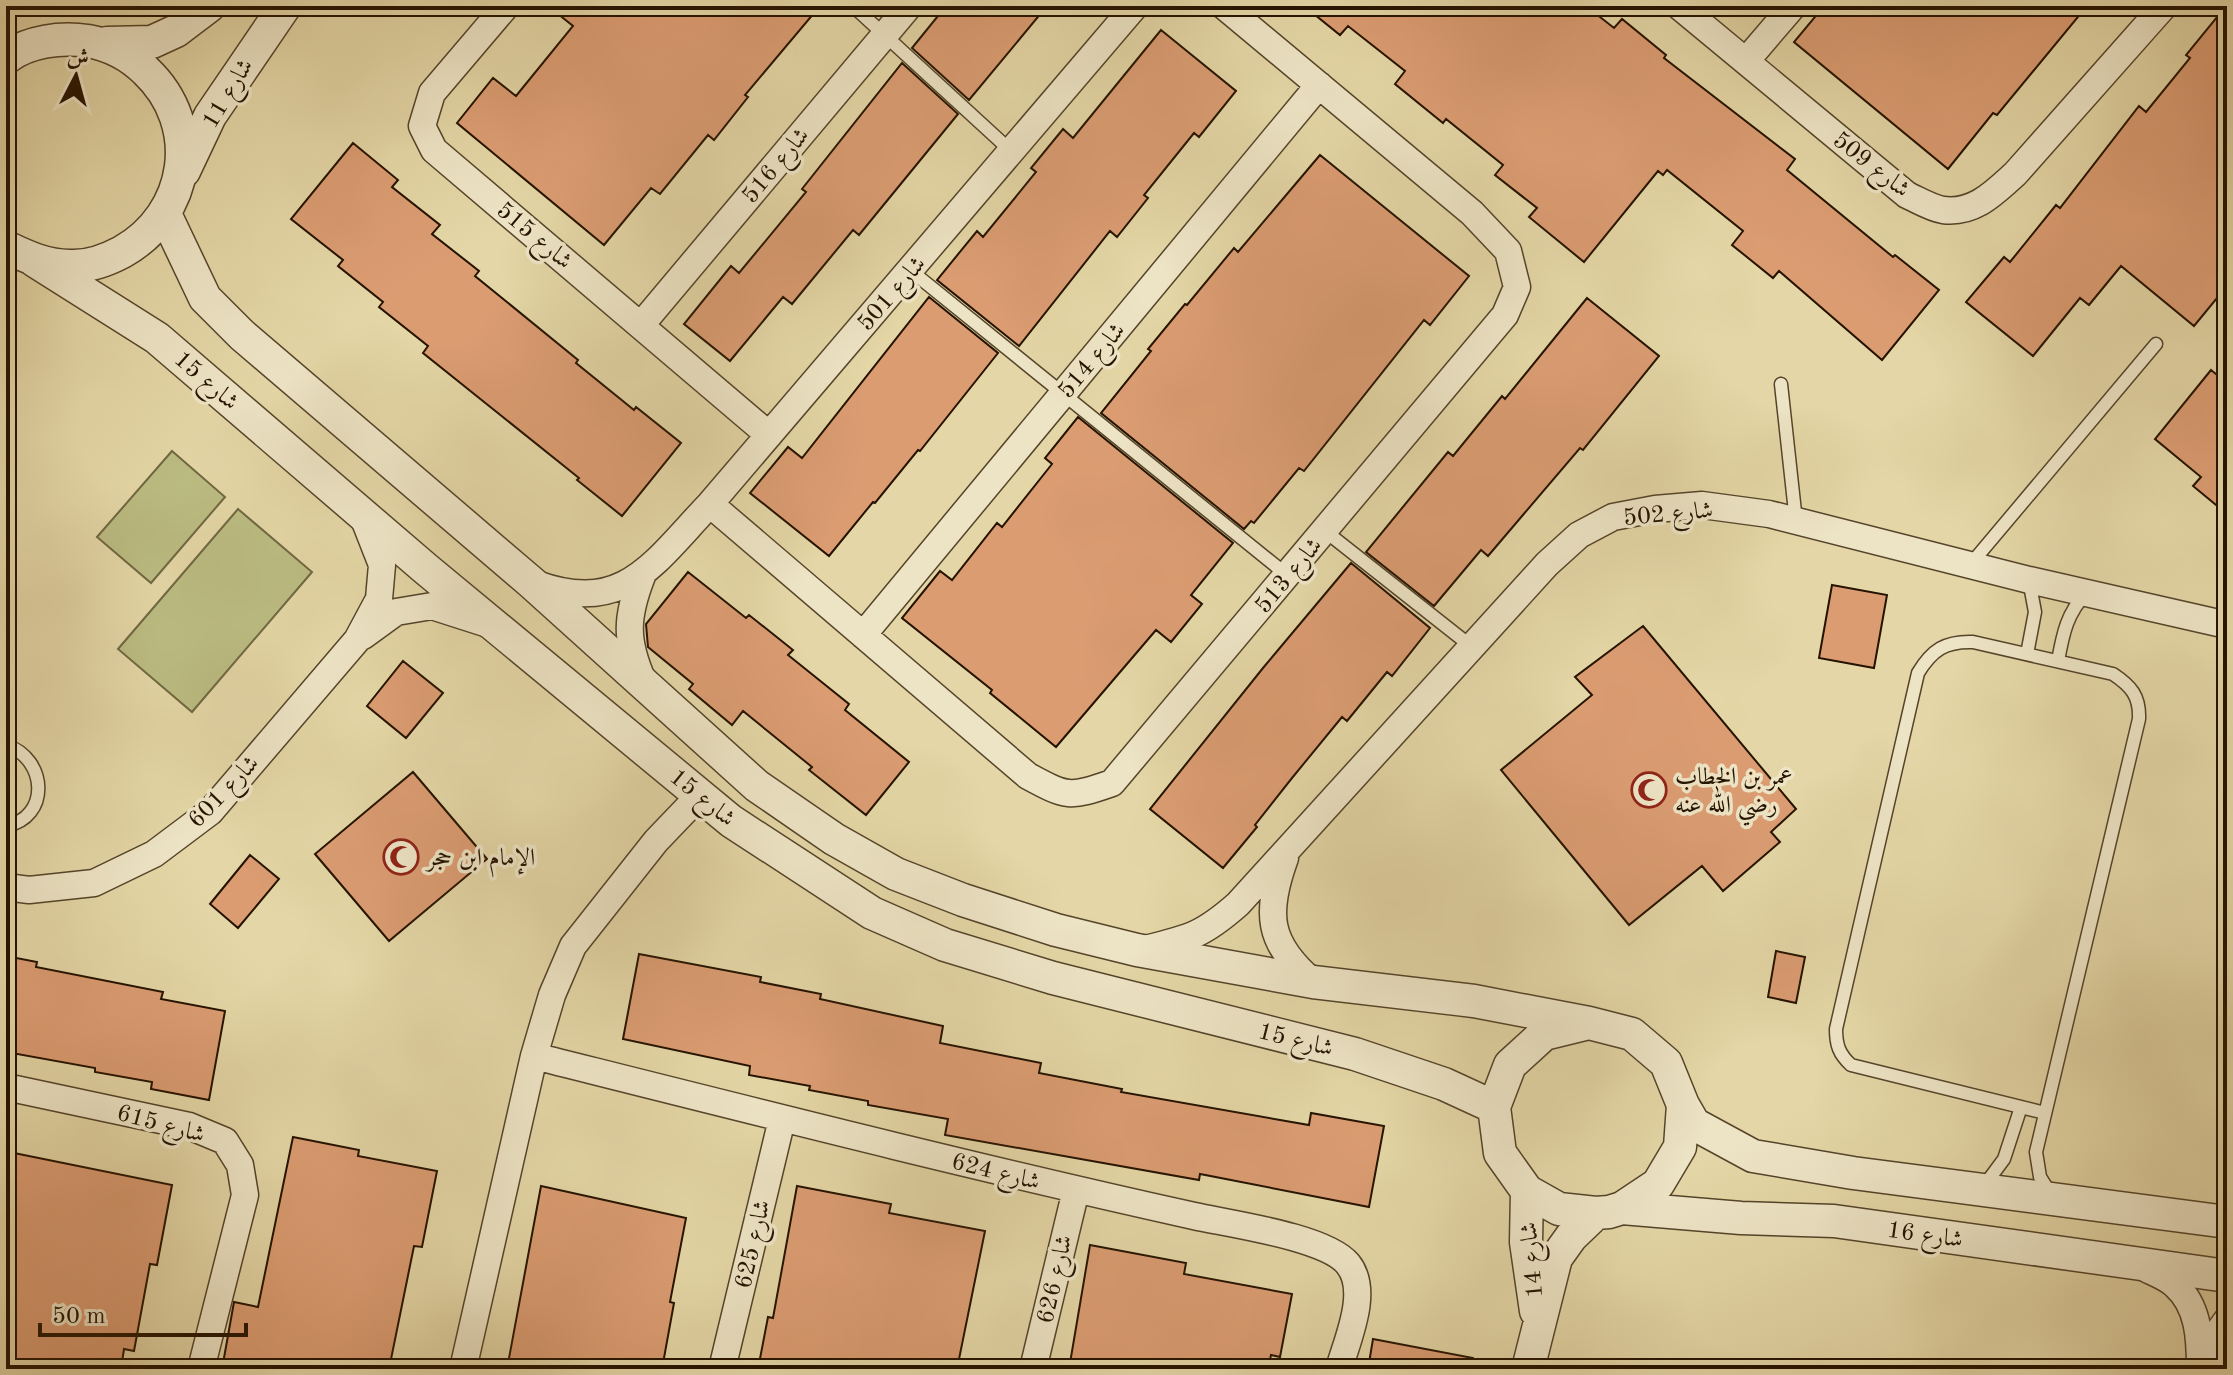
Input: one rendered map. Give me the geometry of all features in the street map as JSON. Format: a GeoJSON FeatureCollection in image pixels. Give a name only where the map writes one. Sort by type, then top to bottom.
{"type":"FeatureCollection","features":[{"type":"Feature","properties":{"kind":"street"},"geometry":{"type":"LineString","coordinates":[[6,37],[43,41],[72,38],[101,43],[152,42],[176,31],[209,6]]}},
{"type":"Feature","properties":{"kind":"street","name":"شارع 11"},"geometry":{"type":"LineString","coordinates":[[35,261],[71,266],[108,260],[140,242],[172,200],[210,116],[285,6]]}},
{"type":"Feature","properties":{"kind":"street","name":"شارع 515"},"geometry":{"type":"LineString","coordinates":[[506,6],[432,93],[422,126],[434,150],[769,435]]}},
{"type":"Feature","properties":{"kind":"street","name":"شارع 516"},"geometry":{"type":"LineString","coordinates":[[641,325],[909,6]]}},
{"type":"Feature","properties":{"kind":"street","name":"شارع 501"},"geometry":{"type":"LineString","coordinates":[[532,583],[563,594],[588,595],[614,590],[642,576],[710,504],[1135,6]]}},
{"type":"Feature","properties":{"kind":"street","name":"شارع 513"},"geometry":{"type":"LineString","coordinates":[[710,504],[1028,776],[1061,794],[1086,792],[1112,783],[1505,315],[1517,287],[1508,251],[1472,213],[1224,6]]}},
{"type":"Feature","properties":{"kind":"street","name":"شارع 509"},"geometry":{"type":"LineString","coordinates":[[1679,6],[1907,195],[1942,210],[1968,208],[1988,198],[2015,174],[2164,6]]}},
{"type":"Feature","properties":{"kind":"street"},"geometry":{"type":"LineString","coordinates":[[1746,61],[1793,6]]}},
{"type":"Feature","properties":{"kind":"street"},"geometry":{"type":"LineString","coordinates":[[6,58],[43,41]]}},
{"type":"Feature","properties":{"kind":"street"},"geometry":{"type":"LineString","coordinates":[[101,43],[133,59],[159,83],[177,115],[183,150],[172,200]]}},
{"type":"Feature","properties":{"kind":"street","name":"شارع 514"},"geometry":{"type":"LineString","coordinates":[[863,635],[1319,85]]}},
{"type":"Feature","properties":{"kind":"street","name":"شارع 15"},"geometry":{"type":"LineString","coordinates":[[172,200],[205,298],[242,335],[532,583],[757,786],[834,839],[896,874],[963,900],[1056,930],[1137,950],[1313,982],[1474,1001],[1589,1023]]}},
{"type":"Feature","properties":{"kind":"street"},"geometry":{"type":"LineString","coordinates":[[6,247],[35,261]]}},
{"type":"Feature","properties":{"kind":"street","name":"شارع 15"},"geometry":{"type":"LineString","coordinates":[[35,261],[167,345],[494,626],[731,821],[872,913],[945,945],[1053,978],[1355,1054],[1444,1084],[1494,1107]]}},
{"type":"Feature","properties":{"kind":"street","name":"شارع 502"},"geometry":{"type":"LineString","coordinates":[[1137,950],[1187,939],[1212,927],[1287,851],[1547,564],[1579,535],[1613,517],[1702,505],[1769,514],[2029,580],[2227,625]]}},
{"type":"Feature","properties":{"kind":"street","name":"شارع 601"},"geometry":{"type":"LineString","coordinates":[[6,887],[29,890],[94,883],[154,854],[210,812],[357,640],[379,599],[382,565],[362,514]]}},
{"type":"Feature","properties":{"kind":"street","name":"شارع 501"},"geometry":{"type":"LineString","coordinates":[[642,576],[632,602],[628,629],[633,657],[643,681]]}},
{"type":"Feature","properties":{"kind":"street","name":"شارع 601"},"geometry":{"type":"LineString","coordinates":[[357,640],[396,612],[432,606],[494,626]]}},
{"type":"Feature","properties":{"kind":"street"},"geometry":{"type":"LineString","coordinates":[[463,1369],[534,1056],[552,995],[573,946],[656,841],[700,795]]}},
{"type":"Feature","properties":{"kind":"street","name":"شارع 502"},"geometry":{"type":"LineString","coordinates":[[1287,851],[1275,886],[1271,913],[1276,939],[1292,964],[1313,982]]}},
{"type":"Feature","properties":{"kind":"street"},"geometry":{"type":"LineString","coordinates":[[1683,1105],[1680,1147],[1658,1184],[1609,1211],[1559,1209],[1527,1191],[1500,1153],[1494,1107],[1510,1065],[1544,1034],[1589,1023],[1632,1034],[1666,1063],[1694,1124],[1753,1156],[1853,1173],[2227,1222]]}},
{"type":"Feature","properties":{"kind":"street","name":"شارع 624"},"geometry":{"type":"LineString","coordinates":[[534,1056],[1076,1190],[1292,1238],[1335,1252],[1349,1265],[1356,1279],[1356,1302],[1339,1369]]}},
{"type":"Feature","properties":{"kind":"street","name":"شارع 615"},"geometry":{"type":"LineString","coordinates":[[6,1087],[189,1126],[225,1141],[240,1165],[245,1195],[201,1369]]}},
{"type":"Feature","properties":{"kind":"street","name":"شارع 625"},"geometry":{"type":"LineString","coordinates":[[722,1369],[782,1119]]}},
{"type":"Feature","properties":{"kind":"street","name":"شارع 626"},"geometry":{"type":"LineString","coordinates":[[1033,1369],[1076,1190]]}},
{"type":"Feature","properties":{"kind":"street","name":"شارع 14"},"geometry":{"type":"LineString","coordinates":[[1527,1191],[1526,1242],[1538,1329]]}},
{"type":"Feature","properties":{"kind":"street","name":"شارع 16"},"geometry":{"type":"LineString","coordinates":[[1609,1211],[1834,1221],[2227,1276]]}},
{"type":"Feature","properties":{"kind":"street","name":"شارع 14"},"geometry":{"type":"LineString","coordinates":[[1528,1369],[1556,1258],[1571,1237],[1609,1211]]}},
{"type":"Feature","properties":{"kind":"street"},"geometry":{"type":"LineString","coordinates":[[2137,1263],[2175,1284],[2192,1308],[2200,1336],[2201,1369]]}},
{"type":"Feature","properties":{"kind":"street"},"geometry":{"type":"LineString","coordinates":[[2201,1369],[2216,1335],[2227,1320]]}},
{"type":"Feature","properties":{"kind":"lane"},"geometry":{"type":"LineString","coordinates":[[853,6],[1011,151]]}},
{"type":"Feature","properties":{"kind":"lane"},"geometry":{"type":"LineString","coordinates":[[910,270],[1287,575]]}},
{"type":"Feature","properties":{"kind":"lane"},"geometry":{"type":"LineString","coordinates":[[1970,565],[2156,344]]}},
{"type":"Feature","properties":{"kind":"lane"},"geometry":{"type":"LineString","coordinates":[[1781,384],[1796,521]]}},
{"type":"Feature","properties":{"kind":"lane"},"geometry":{"type":"LineString","coordinates":[[1325,531],[1472,647]]}},
{"type":"Feature","properties":{"kind":"lane"},"geometry":{"type":"LineString","coordinates":[[2027,654],[2035,612],[2029,580]]}},
{"type":"Feature","properties":{"kind":"lane"},"geometry":{"type":"LineString","coordinates":[[2058,661],[2067,618],[2088,592]]}},
{"type":"Feature","properties":{"kind":"lane"},"geometry":{"type":"LineString","coordinates":[[2045,1113],[1851,1065],[1836,1044],[1836,1029],[1918,673],[1928,656],[1941,646],[1955,641],[1973,642],[2113,674],[2129,685],[2140,702],[2139,719],[2036,1152],[2040,1177],[2053,1199]]}},
{"type":"Feature","properties":{"kind":"lane"},"geometry":{"type":"LineString","coordinates":[[6,745],[23,753],[33,763],[38,780],[31,814],[21,823],[6,826]]}},
{"type":"Feature","properties":{"kind":"lane"},"geometry":{"type":"LineString","coordinates":[[1980,1189],[2004,1159],[2021,1107]]}},
{"type":"Feature","properties":{"kind":"green space"},"geometry":{"type":"Polygon","coordinates":[[[172,451],[225,497],[151,583],[97,537],[172,451]]]}},
{"type":"Feature","properties":{"kind":"green space"},"geometry":{"type":"Polygon","coordinates":[[[238,509],[312,572],[192,712],[118,649],[238,509]]]}},
{"type":"Feature","properties":{"kind":"building"},"geometry":{"type":"Polygon","coordinates":[[[548,6],[820,6],[745,95],[748,97],[714,140],[708,135],[660,194],[651,188],[604,245],[457,123],[493,78],[516,96],[573,26],[548,6]]]}},
{"type":"Feature","properties":{"kind":"building"},"geometry":{"type":"Polygon","coordinates":[[[946,6],[1047,6],[969,100],[912,48],[946,6]]]}},
{"type":"Feature","properties":{"kind":"building"},"geometry":{"type":"Polygon","coordinates":[[[1304,6],[1586,6],[1614,28],[1622,19],[1666,55],[1664,58],[1795,159],[1787,170],[1893,257],[1895,255],[1939,290],[1882,360],[1779,271],[1773,278],[1732,245],[1743,231],[1667,170],[1663,175],[1658,171],[1584,262],[1529,217],[1537,208],[1495,175],[1503,165],[1446,119],[1443,123],[1395,84],[1405,71],[1348,26],[1340,35],[1304,6]]]}},
{"type":"Feature","properties":{"kind":"building"},"geometry":{"type":"Polygon","coordinates":[[[1824,6],[2087,6],[1948,169],[1794,42],[1824,6]]]}},
{"type":"Feature","properties":{"kind":"building"},"geometry":{"type":"Polygon","coordinates":[[[2226,6],[2227,286],[2194,326],[2121,266],[2089,305],[2080,298],[2033,356],[1966,302],[2004,257],[2010,262],[2056,205],[2060,208],[2139,106],[2146,112],[2190,58],[2186,55],[2226,6]]]}},
{"type":"Feature","properties":{"kind":"building"},"geometry":{"type":"Polygon","coordinates":[[[1161,30],[1236,91],[1199,137],[1194,133],[1144,195],[1148,198],[1117,237],[1110,231],[1019,346],[937,280],[977,231],[983,237],[1036,172],[1031,168],[1063,129],[1073,138],[1161,30]]]}},
{"type":"Feature","properties":{"kind":"building"},"geometry":{"type":"Polygon","coordinates":[[[902,63],[958,114],[859,235],[853,230],[792,304],[783,297],[730,361],[684,324],[731,266],[739,273],[806,192],[802,189],[902,63]]]}},
{"type":"Feature","properties":{"kind":"building"},"geometry":{"type":"Polygon","coordinates":[[[353,143],[398,180],[392,187],[440,225],[432,234],[479,271],[475,276],[578,360],[576,363],[681,443],[622,516],[423,353],[428,346],[379,307],[383,302],[338,266],[343,260],[291,219],[353,143]]]}},
{"type":"Feature","properties":{"kind":"building"},"geometry":{"type":"Polygon","coordinates":[[[1320,155],[1469,276],[1430,325],[1424,320],[1304,471],[1299,468],[1254,523],[1251,521],[1244,529],[1101,413],[1185,304],[1234,248],[1238,252],[1320,155]]]}},
{"type":"Feature","properties":{"kind":"building"},"geometry":{"type":"Polygon","coordinates":[[[929,297],[998,353],[920,451],[829,556],[750,493],[788,447],[802,458],[929,297]]]}},
{"type":"Feature","properties":{"kind":"building"},"geometry":{"type":"Polygon","coordinates":[[[1587,298],[1659,356],[1583,450],[1580,448],[1488,556],[1481,550],[1434,606],[1366,552],[1448,452],[1453,456],[1502,396],[1505,399],[1587,298]]]}},
{"type":"Feature","properties":{"kind":"building"},"geometry":{"type":"Polygon","coordinates":[[[2211,370],[2227,383],[2227,514],[2193,486],[2201,477],[2155,439],[2211,370]]]}},
{"type":"Feature","properties":{"kind":"building"},"geometry":{"type":"Polygon","coordinates":[[[1078,417],[1233,543],[1191,595],[1202,604],[1171,642],[1156,630],[1056,747],[990,693],[992,690],[902,618],[940,571],[952,580],[997,523],[1002,527],[1052,464],[1045,458],[1078,417]]]}},
{"type":"Feature","properties":{"kind":"building"},"geometry":{"type":"Polygon","coordinates":[[[1351,563],[1430,628],[1392,676],[1387,672],[1347,721],[1342,717],[1223,868],[1150,809],[1351,563]]]}},
{"type":"Feature","properties":{"kind":"building"},"geometry":{"type":"Polygon","coordinates":[[[688,572],[793,650],[788,655],[849,704],[845,710],[909,762],[866,815],[809,770],[812,767],[743,711],[732,725],[689,689],[693,684],[648,647],[646,624],[688,572]]]}},
{"type":"Feature","properties":{"kind":"building"},"geometry":{"type":"Polygon","coordinates":[[[1832,585],[1887,595],[1874,668],[1819,658],[1832,585]]]}},
{"type":"Feature","properties":{"kind":"building","name":"عمر بن الخطاب رضي الله عنه"},"geometry":{"type":"Polygon","coordinates":[[[1643,626],[1796,809],[1771,832],[1780,842],[1723,891],[1702,866],[1629,925],[1501,770],[1592,695],[1575,677],[1643,626]]]}},
{"type":"Feature","properties":{"kind":"building"},"geometry":{"type":"Polygon","coordinates":[[[403,661],[443,693],[406,738],[367,706],[403,661]]]}},
{"type":"Feature","properties":{"kind":"building","name":"الإمام ابن حجر"},"geometry":{"type":"Polygon","coordinates":[[[413,772],[487,859],[389,941],[315,854],[413,772]]]}},
{"type":"Feature","properties":{"kind":"building"},"geometry":{"type":"Polygon","coordinates":[[[250,855],[279,879],[238,928],[210,904],[250,855]]]}},
{"type":"Feature","properties":{"kind":"building"},"geometry":{"type":"Polygon","coordinates":[[[1776,951],[1805,957],[1796,1003],[1768,997],[1776,951]]]}},
{"type":"Feature","properties":{"kind":"building"},"geometry":{"type":"Polygon","coordinates":[[[639,954],[761,977],[760,982],[821,994],[820,999],[943,1026],[940,1043],[1041,1063],[1039,1073],[1122,1089],[1121,1092],[1309,1125],[1311,1113],[1384,1126],[1369,1207],[1200,1174],[1199,1180],[945,1135],[948,1119],[868,1105],[868,1101],[809,1090],[810,1086],[749,1075],[750,1066],[623,1039],[639,954]]]}},
{"type":"Feature","properties":{"kind":"building"},"geometry":{"type":"Polygon","coordinates":[[[6,956],[37,962],[36,967],[163,992],[161,999],[225,1011],[209,1100],[151,1089],[152,1082],[95,1072],[95,1068],[6,1052],[6,956]]]}},
{"type":"Feature","properties":{"kind":"building"},"geometry":{"type":"Polygon","coordinates":[[[293,1137],[359,1150],[358,1156],[437,1171],[422,1247],[414,1246],[389,1369],[222,1369],[234,1302],[258,1307],[293,1137]]]}},
{"type":"Feature","properties":{"kind":"building"},"geometry":{"type":"Polygon","coordinates":[[[14,1153],[172,1185],[157,1265],[150,1264],[134,1351],[124,1349],[121,1369],[6,1369],[6,1193],[14,1153]]]}},
{"type":"Feature","properties":{"kind":"building"},"geometry":{"type":"Polygon","coordinates":[[[541,1186],[686,1218],[670,1302],[674,1303],[662,1369],[507,1369],[541,1186]]]}},
{"type":"Feature","properties":{"kind":"building"},"geometry":{"type":"Polygon","coordinates":[[[797,1186],[891,1204],[889,1213],[985,1231],[957,1369],[758,1369],[768,1317],[773,1318],[797,1186]]]}},
{"type":"Feature","properties":{"kind":"building"},"geometry":{"type":"Polygon","coordinates":[[[1090,1245],[1186,1263],[1184,1274],[1292,1294],[1280,1357],[1271,1355],[1268,1369],[1069,1369],[1090,1245]]]}},
{"type":"Feature","properties":{"kind":"building"},"geometry":{"type":"Polygon","coordinates":[[[1373,1339],[1473,1358],[1472,1369],[1368,1369],[1373,1339]]]}},
{"type":"Feature","properties":{"kind":"place","name":"عمر بن الخطاب رضي الله عنه"},"geometry":{"type":"Point","coordinates":[1649,790]}},
{"type":"Feature","properties":{"kind":"place","name":"الإمام ابن حجر"},"geometry":{"type":"Point","coordinates":[401,857]}}]}
